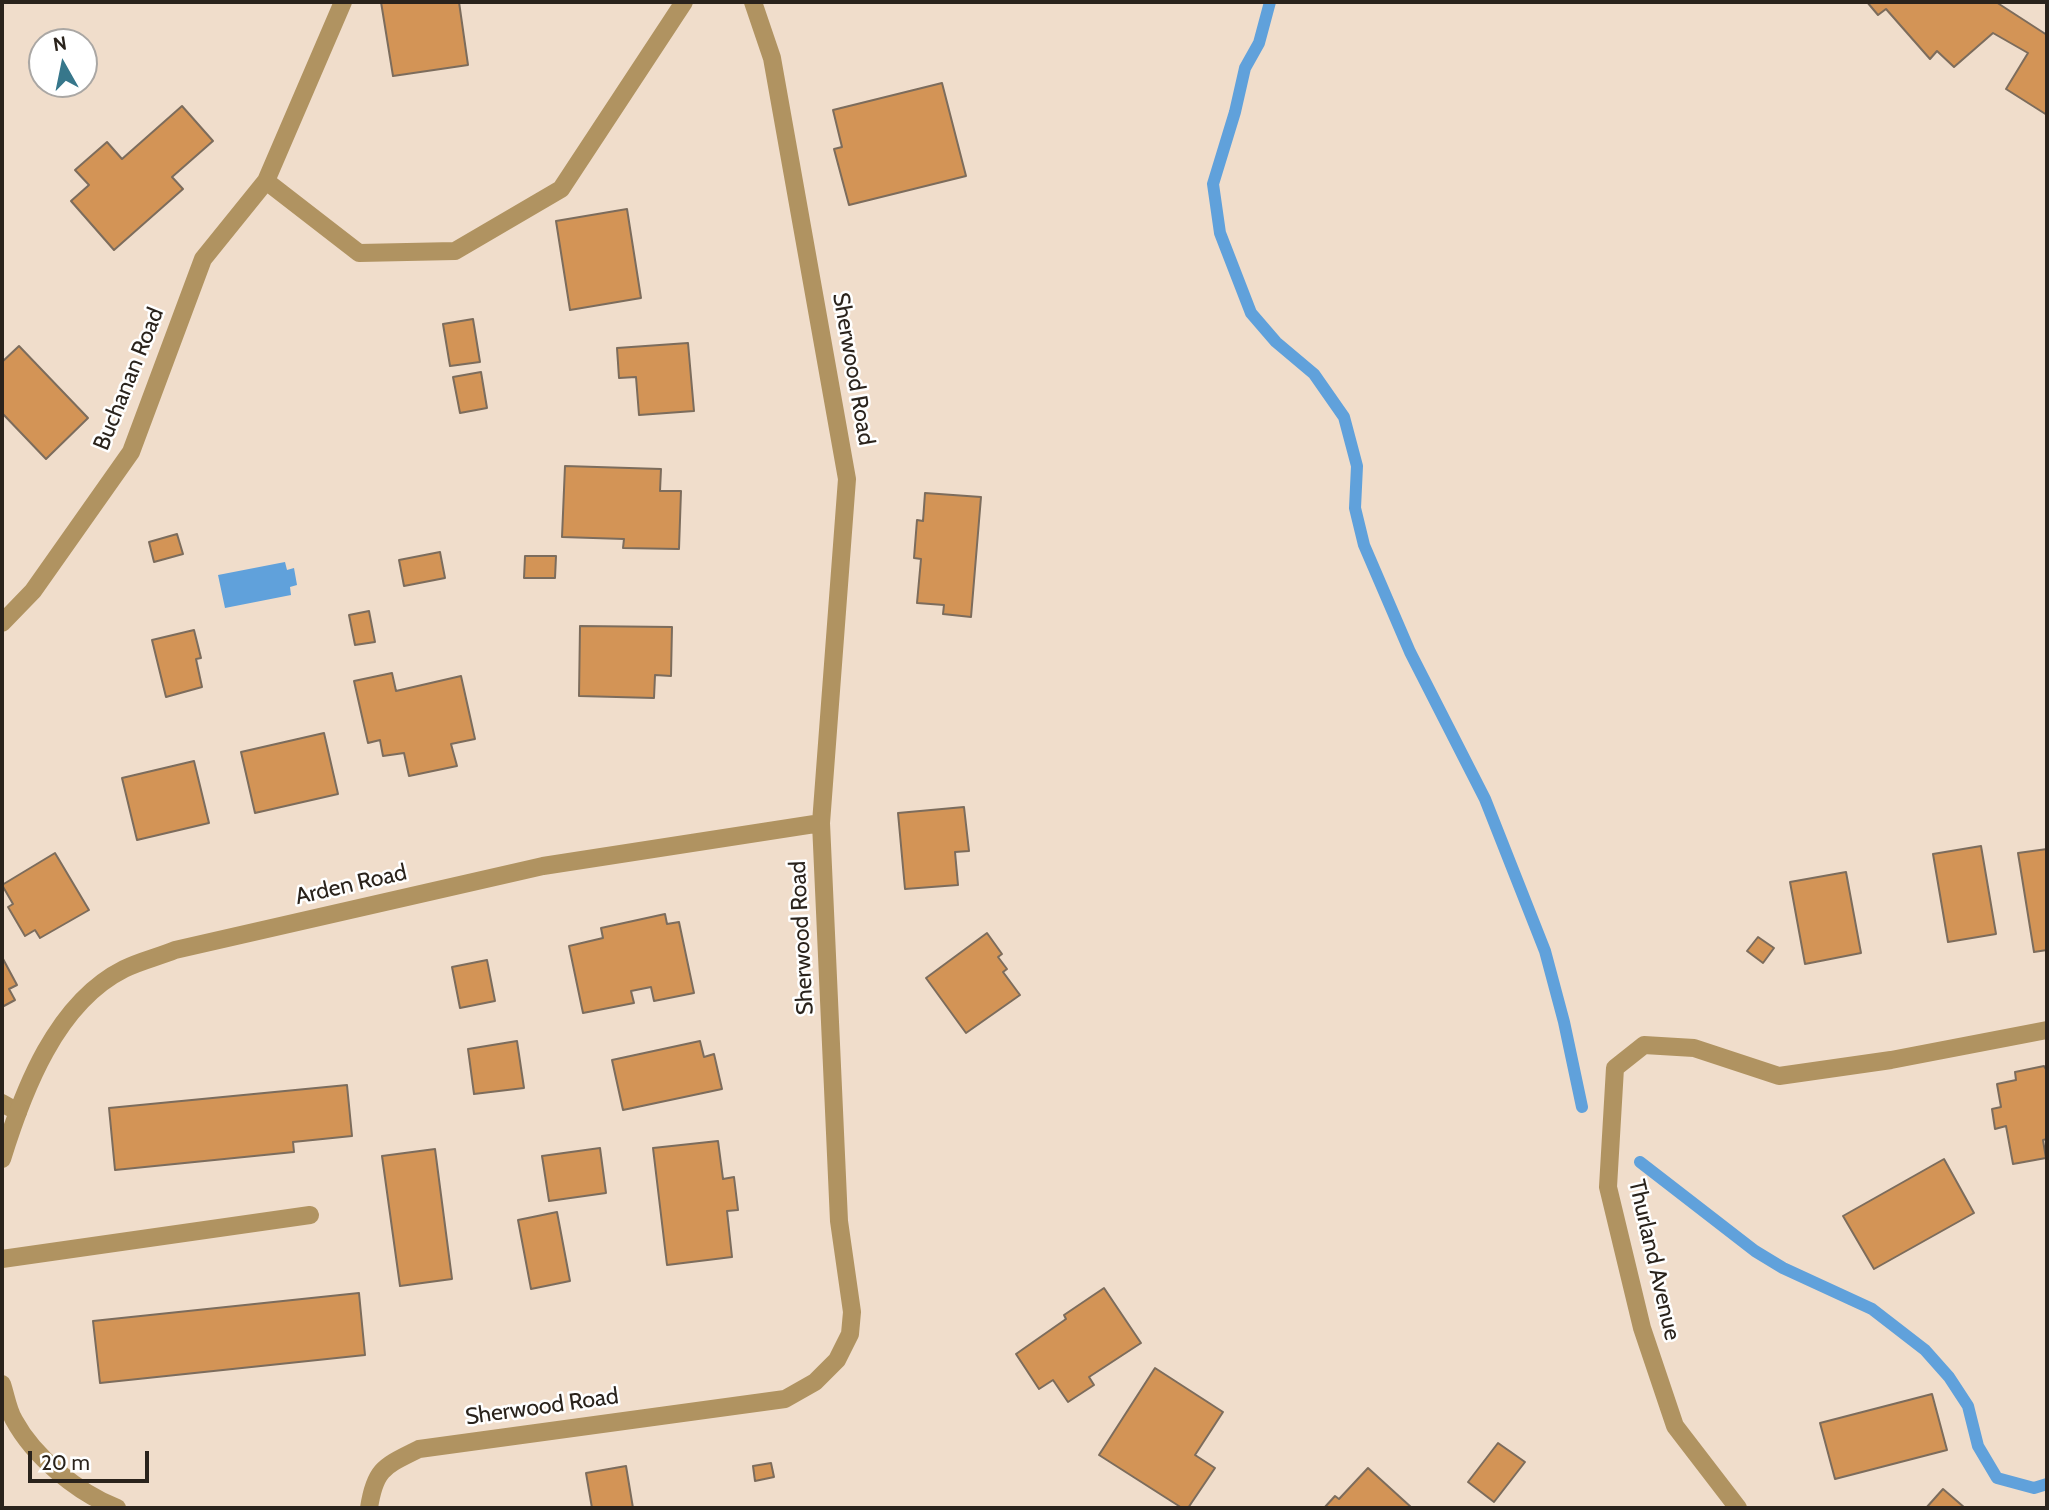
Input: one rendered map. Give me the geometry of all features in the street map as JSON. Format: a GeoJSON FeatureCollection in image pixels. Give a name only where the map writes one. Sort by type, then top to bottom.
{"type":"FeatureCollection","features":[{"type":"Feature","properties":{"kind":"street","name":"Buchanan Road"},"geometry":{"type":"LineString","coordinates":[[2,623],[33,591],[131,452],[203,259],[266,181],[343,2]]}},
{"type":"Feature","properties":{"kind":"street"},"geometry":{"type":"LineString","coordinates":[[266,181],[359,253],[455,251],[561,189],[684,2]]}},
{"type":"Feature","properties":{"kind":"street","name":"Sherwood Road"},"geometry":{"type":"LineString","coordinates":[[369,1508],[372,1486],[386,1465],[419,1449],[785,1399],[815,1382],[837,1360],[850,1334],[852,1312],[839,1221],[821,823],[847,479],[772,58],[753,2]]}},
{"type":"Feature","properties":{"kind":"street","name":"Arden Road"},"geometry":{"type":"LineString","coordinates":[[2,1160],[41,1057],[79,1001],[123,970],[174,950],[543,866],[821,823]]}},
{"type":"Feature","properties":{"kind":"street","name":"Thurland Avenue"},"geometry":{"type":"LineString","coordinates":[[1738,1508],[1675,1426],[1642,1328],[1608,1187],[1615,1068],[1644,1045],[1694,1048],[1779,1076],[1891,1060],[2047,1030]]}},
{"type":"Feature","properties":{"kind":"street"},"geometry":{"type":"LineString","coordinates":[[2,1103],[18,1112]]}},
{"type":"Feature","properties":{"kind":"street"},"geometry":{"type":"LineString","coordinates":[[2,1259],[310,1216]]}},
{"type":"Feature","properties":{"kind":"street"},"geometry":{"type":"LineString","coordinates":[[2,1384],[14,1420],[50,1467],[102,1503],[117,1508]]}},
{"type":"Feature","properties":{"kind":"water"},"geometry":{"type":"Polygon","coordinates":[[[285,562],[287,570],[294,568],[297,585],[290,587],[291,595],[225,608],[218,575],[285,562]]]}},
{"type":"Feature","properties":{"kind":"building"},"geometry":{"type":"Polygon","coordinates":[[[381,2],[459,2],[468,65],[393,76],[381,2]]]}},
{"type":"Feature","properties":{"kind":"building"},"geometry":{"type":"Polygon","coordinates":[[[1867,2],[1996,2],[2047,35],[2047,115],[2006,89],[2028,53],[1993,33],[1954,67],[1937,51],[1930,59],[1886,9],[1878,15],[1867,2]]]}},
{"type":"Feature","properties":{"kind":"building"},"geometry":{"type":"Polygon","coordinates":[[[942,83],[966,176],[849,205],[834,149],[842,147],[833,110],[942,83]]]}},
{"type":"Feature","properties":{"kind":"building"},"geometry":{"type":"Polygon","coordinates":[[[182,106],[213,141],[172,177],[183,189],[114,250],[71,201],[89,185],[75,170],[107,142],[122,159],[182,106]]]}},
{"type":"Feature","properties":{"kind":"building"},"geometry":{"type":"Polygon","coordinates":[[[627,209],[641,298],[570,310],[556,221],[627,209]]]}},
{"type":"Feature","properties":{"kind":"building"},"geometry":{"type":"Polygon","coordinates":[[[473,319],[480,362],[450,366],[443,324],[473,319]]]}},
{"type":"Feature","properties":{"kind":"building"},"geometry":{"type":"Polygon","coordinates":[[[688,343],[694,411],[639,415],[636,377],[619,378],[617,348],[688,343]]]}},
{"type":"Feature","properties":{"kind":"building"},"geometry":{"type":"Polygon","coordinates":[[[19,346],[88,418],[46,459],[2,413],[2,362],[19,346]]]}},
{"type":"Feature","properties":{"kind":"building"},"geometry":{"type":"Polygon","coordinates":[[[481,372],[487,408],[460,413],[453,377],[481,372]]]}},
{"type":"Feature","properties":{"kind":"building"},"geometry":{"type":"Polygon","coordinates":[[[565,466],[661,469],[660,491],[681,491],[679,549],[623,548],[624,539],[562,537],[565,466]]]}},
{"type":"Feature","properties":{"kind":"building"},"geometry":{"type":"Polygon","coordinates":[[[925,493],[981,497],[971,617],[943,614],[944,605],[917,603],[921,559],[914,558],[917,520],[923,521],[925,493]]]}},
{"type":"Feature","properties":{"kind":"building"},"geometry":{"type":"Polygon","coordinates":[[[177,534],[183,554],[154,562],[149,542],[177,534]]]}},
{"type":"Feature","properties":{"kind":"building"},"geometry":{"type":"Polygon","coordinates":[[[440,552],[445,578],[404,586],[399,560],[440,552]]]}},
{"type":"Feature","properties":{"kind":"building"},"geometry":{"type":"Polygon","coordinates":[[[525,556],[556,556],[555,578],[524,578],[525,556]]]}},
{"type":"Feature","properties":{"kind":"building"},"geometry":{"type":"Polygon","coordinates":[[[369,611],[375,642],[355,645],[349,615],[369,611]]]}},
{"type":"Feature","properties":{"kind":"building"},"geometry":{"type":"Polygon","coordinates":[[[580,626],[672,627],[671,676],[655,675],[654,698],[579,696],[580,626]]]}},
{"type":"Feature","properties":{"kind":"building"},"geometry":{"type":"Polygon","coordinates":[[[194,630],[201,658],[196,659],[202,687],[166,697],[152,640],[194,630]]]}},
{"type":"Feature","properties":{"kind":"building"},"geometry":{"type":"Polygon","coordinates":[[[392,673],[396,691],[461,676],[475,739],[451,744],[457,766],[409,776],[404,753],[383,756],[380,740],[368,743],[354,681],[392,673]]]}},
{"type":"Feature","properties":{"kind":"building"},"geometry":{"type":"Polygon","coordinates":[[[324,733],[338,794],[255,813],[241,752],[324,733]]]}},
{"type":"Feature","properties":{"kind":"building"},"geometry":{"type":"Polygon","coordinates":[[[194,761],[209,823],[137,840],[122,778],[194,761]]]}},
{"type":"Feature","properties":{"kind":"building"},"geometry":{"type":"Polygon","coordinates":[[[964,807],[969,851],[955,852],[958,885],[905,889],[898,813],[964,807]]]}},
{"type":"Feature","properties":{"kind":"building"},"geometry":{"type":"Polygon","coordinates":[[[1981,846],[1996,934],[1948,942],[1933,854],[1981,846]]]}},
{"type":"Feature","properties":{"kind":"building"},"geometry":{"type":"Polygon","coordinates":[[[2047,849],[2047,950],[2034,952],[2018,853],[2047,849]]]}},
{"type":"Feature","properties":{"kind":"building"},"geometry":{"type":"Polygon","coordinates":[[[55,853],[89,910],[40,938],[35,930],[25,936],[8,907],[13,904],[2,885],[55,853]]]}},
{"type":"Feature","properties":{"kind":"building"},"geometry":{"type":"Polygon","coordinates":[[[1846,872],[1861,953],[1805,964],[1790,882],[1846,872]]]}},
{"type":"Feature","properties":{"kind":"building"},"geometry":{"type":"Polygon","coordinates":[[[665,914],[667,924],[679,922],[694,993],[654,1001],[651,987],[631,991],[634,1003],[583,1013],[569,946],[603,938],[601,928],[665,914]]]}},
{"type":"Feature","properties":{"kind":"building"},"geometry":{"type":"Polygon","coordinates":[[[987,933],[1002,954],[998,957],[1007,969],[1003,972],[1020,995],[966,1033],[926,978],[987,933]]]}},
{"type":"Feature","properties":{"kind":"building"},"geometry":{"type":"Polygon","coordinates":[[[1758,937],[1774,948],[1763,963],[1747,951],[1758,937]]]}},
{"type":"Feature","properties":{"kind":"building"},"geometry":{"type":"Polygon","coordinates":[[[2,957],[17,985],[9,989],[15,1000],[2,1007],[2,957]]]}},
{"type":"Feature","properties":{"kind":"building"},"geometry":{"type":"Polygon","coordinates":[[[487,960],[495,1001],[460,1008],[452,967],[487,960]]]}},
{"type":"Feature","properties":{"kind":"building"},"geometry":{"type":"Polygon","coordinates":[[[517,1041],[524,1088],[474,1094],[468,1049],[517,1041]]]}},
{"type":"Feature","properties":{"kind":"building"},"geometry":{"type":"Polygon","coordinates":[[[700,1041],[704,1057],[714,1054],[722,1089],[623,1110],[612,1060],[700,1041]]]}},
{"type":"Feature","properties":{"kind":"building"},"geometry":{"type":"Polygon","coordinates":[[[2044,1066],[2047,1071],[2047,1139],[2043,1140],[2046,1158],[2013,1164],[2006,1126],[1995,1129],[1992,1109],[2001,1107],[1997,1084],[2016,1080],[2015,1072],[2044,1066]]]}},
{"type":"Feature","properties":{"kind":"building"},"geometry":{"type":"Polygon","coordinates":[[[347,1085],[352,1136],[293,1142],[294,1152],[115,1170],[109,1108],[347,1085]]]}},
{"type":"Feature","properties":{"kind":"building"},"geometry":{"type":"Polygon","coordinates":[[[718,1141],[723,1179],[734,1177],[738,1210],[727,1211],[732,1257],[667,1265],[653,1148],[718,1141]]]}},
{"type":"Feature","properties":{"kind":"building"},"geometry":{"type":"Polygon","coordinates":[[[600,1148],[606,1193],[549,1201],[542,1156],[600,1148]]]}},
{"type":"Feature","properties":{"kind":"building"},"geometry":{"type":"Polygon","coordinates":[[[435,1149],[452,1279],[400,1286],[382,1156],[435,1149]]]}},
{"type":"Feature","properties":{"kind":"building"},"geometry":{"type":"Polygon","coordinates":[[[1944,1159],[1974,1213],[1874,1269],[1843,1216],[1944,1159]]]}},
{"type":"Feature","properties":{"kind":"building"},"geometry":{"type":"Polygon","coordinates":[[[557,1212],[570,1281],[531,1289],[518,1220],[557,1212]]]}},
{"type":"Feature","properties":{"kind":"building"},"geometry":{"type":"Polygon","coordinates":[[[1104,1288],[1141,1343],[1089,1377],[1094,1385],[1068,1402],[1053,1380],[1039,1389],[1016,1354],[1066,1319],[1064,1315],[1104,1288]]]}},
{"type":"Feature","properties":{"kind":"building"},"geometry":{"type":"Polygon","coordinates":[[[359,1293],[365,1355],[100,1383],[93,1321],[359,1293]]]}},
{"type":"Feature","properties":{"kind":"building"},"geometry":{"type":"Polygon","coordinates":[[[1155,1368],[1223,1412],[1195,1455],[1215,1468],[1188,1508],[1182,1508],[1099,1455],[1155,1368]]]}},
{"type":"Feature","properties":{"kind":"building"},"geometry":{"type":"Polygon","coordinates":[[[1932,1394],[1947,1450],[1835,1479],[1820,1423],[1932,1394]]]}},
{"type":"Feature","properties":{"kind":"building"},"geometry":{"type":"Polygon","coordinates":[[[1498,1443],[1525,1462],[1494,1502],[1468,1482],[1498,1443]]]}},
{"type":"Feature","properties":{"kind":"building"},"geometry":{"type":"Polygon","coordinates":[[[771,1463],[774,1477],[755,1481],[753,1466],[771,1463]]]}},
{"type":"Feature","properties":{"kind":"building"},"geometry":{"type":"Polygon","coordinates":[[[626,1466],[633,1508],[592,1508],[586,1473],[626,1466]]]}},
{"type":"Feature","properties":{"kind":"building"},"geometry":{"type":"Polygon","coordinates":[[[1368,1468],[1412,1508],[1324,1508],[1335,1496],[1339,1499],[1368,1468]]]}},
{"type":"Feature","properties":{"kind":"building"},"geometry":{"type":"Polygon","coordinates":[[[1943,1489],[1965,1508],[1926,1508],[1943,1489]]]}},
{"type":"Feature","properties":{"kind":"waterway"},"geometry":{"type":"LineString","coordinates":[[1270,2],[1259,43],[1245,68],[1213,184],[1220,233],[1251,313],[1276,342],[1314,374],[1344,417],[1357,466],[1355,508],[1364,545],[1410,652],[1485,799],[1545,951],[1564,1022],[1582,1107]]}},
{"type":"Feature","properties":{"kind":"waterway"},"geometry":{"type":"LineString","coordinates":[[1640,1162],[1755,1251],[1783,1268],[1872,1309],[1925,1350],[1949,1377],[1968,1406],[1978,1446],[1997,1478],[2034,1488],[2047,1484]]}}]}
